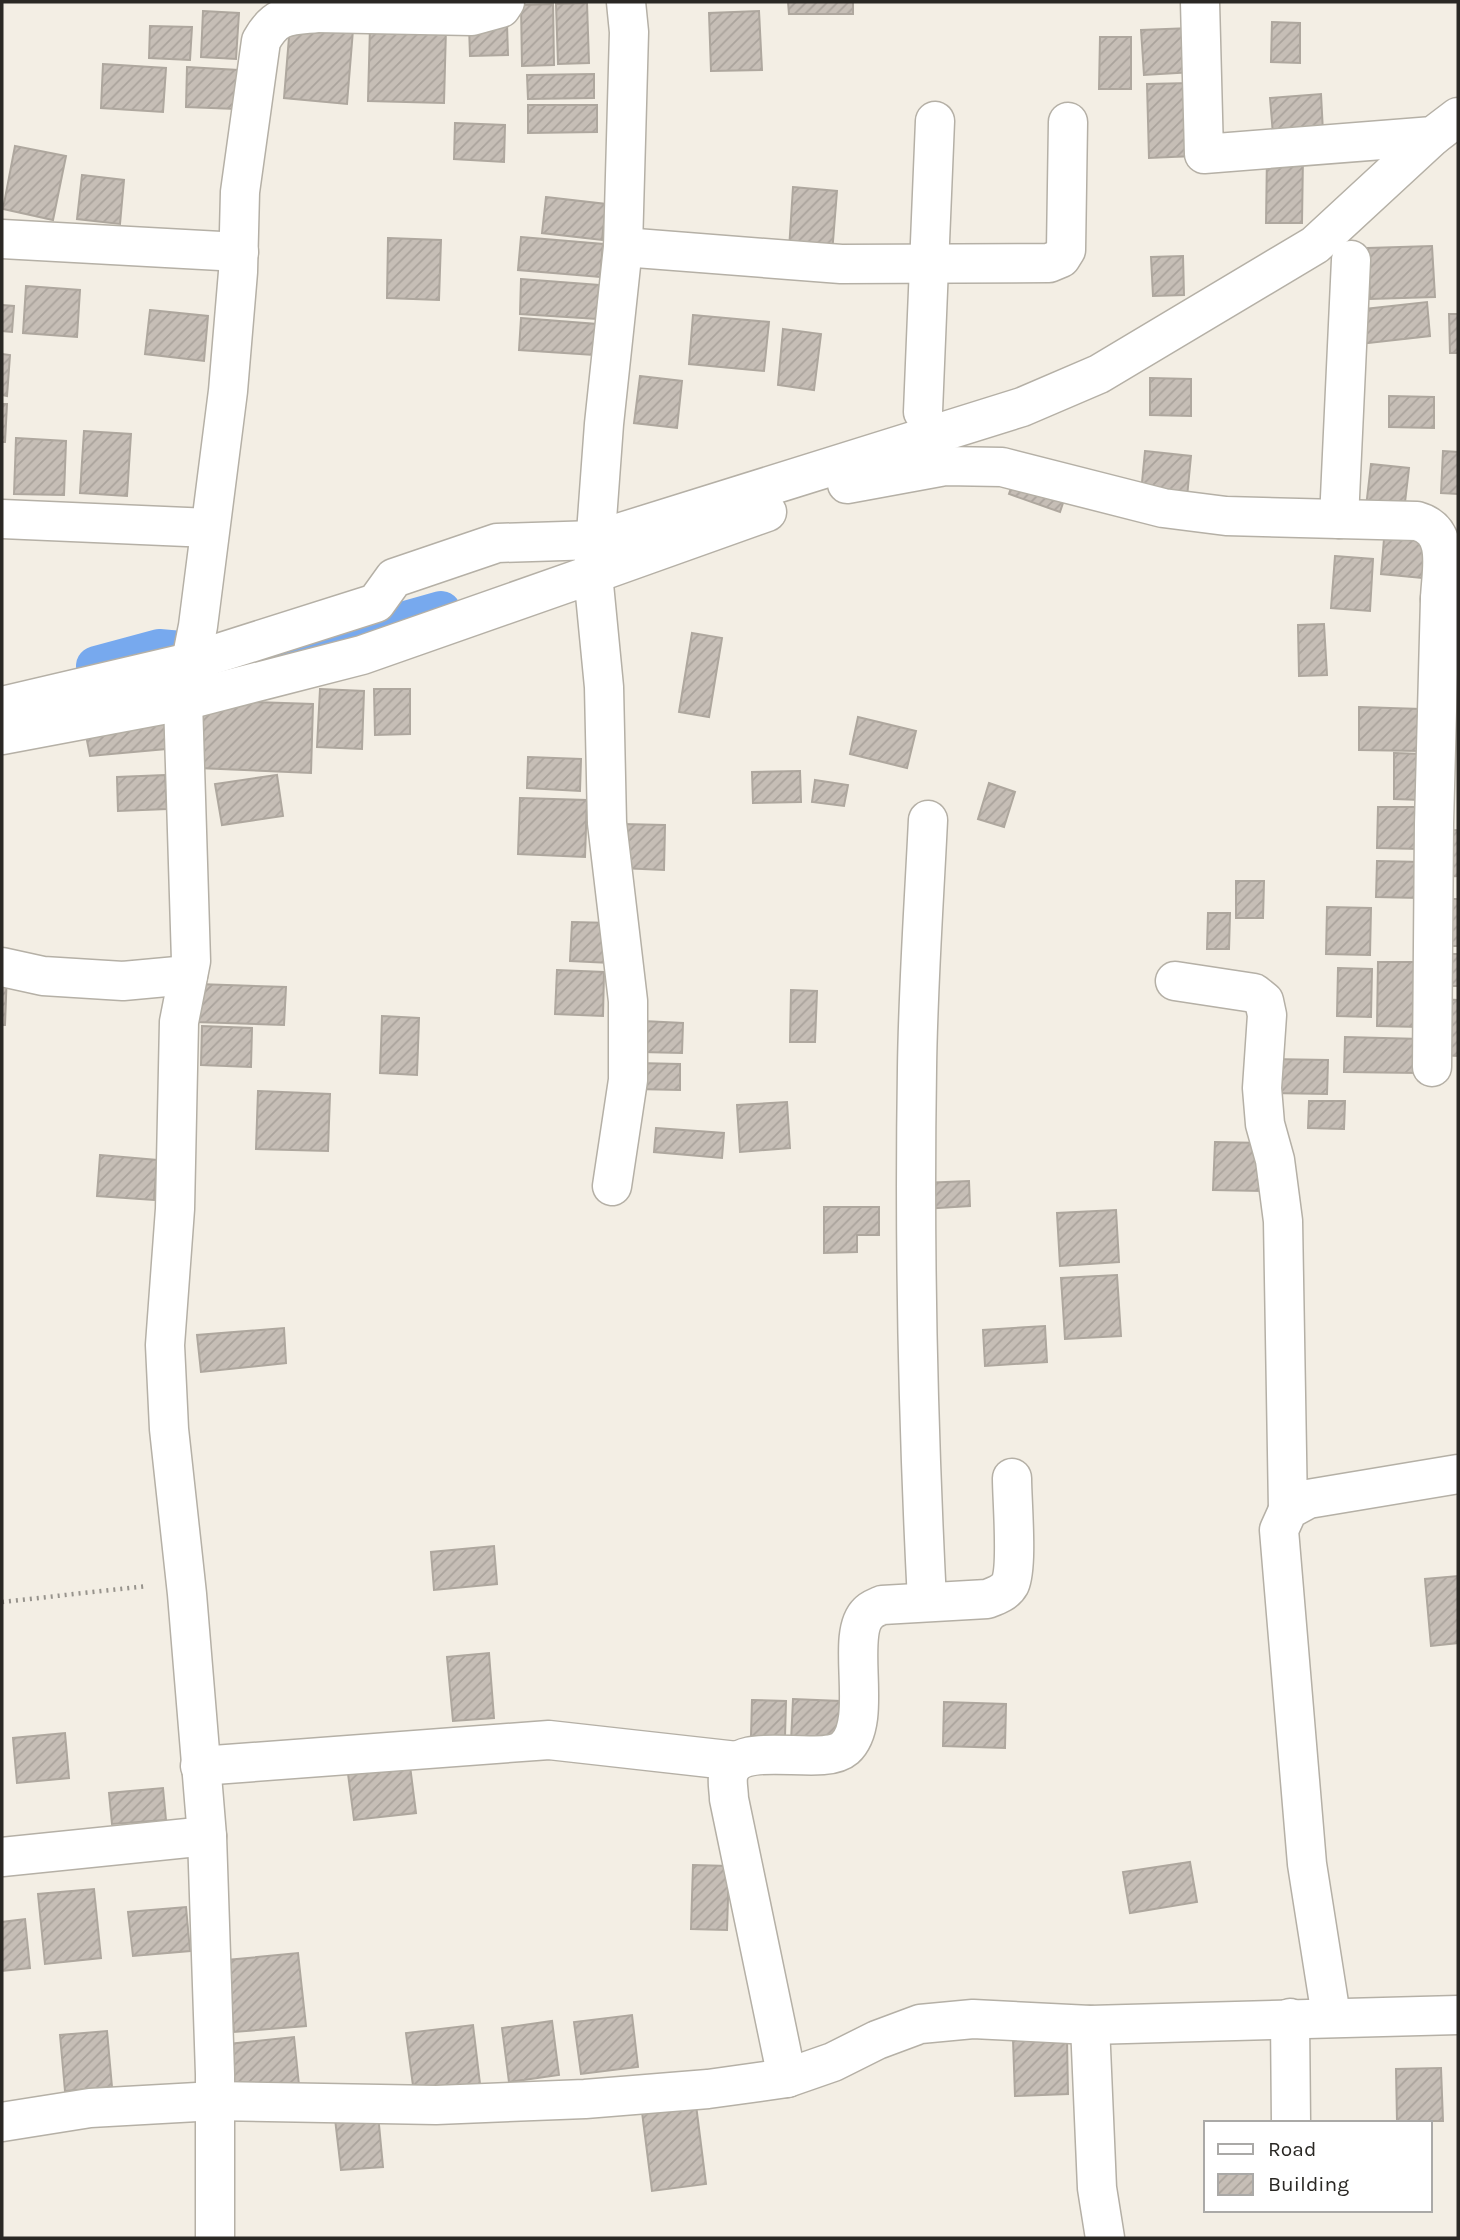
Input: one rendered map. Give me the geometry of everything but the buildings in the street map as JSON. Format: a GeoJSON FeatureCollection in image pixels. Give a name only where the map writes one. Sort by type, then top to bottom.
{"type":"FeatureCollection","features":[{"type":"Feature","properties":{"kind":"street"},"geometry":{"type":"LineString","coordinates":[[215,2238],[215,2101],[207,1836],[186,1582],[169,1429],[165,1345],[175,1209],[179,1022],[191,961],[191,884],[184,802],[183,701],[193,651],[228,391],[239,252],[240,192],[261,41],[271,24],[317,7],[472,16],[501,8],[505,2]]}},
{"type":"Feature","properties":{"kind":"street"},"geometry":{"type":"LineString","coordinates":[[612,1186],[628,1080],[628,1001],[607,823],[604,687],[595,557],[623,247],[628,87],[626,2]]}},
{"type":"Feature","properties":{"kind":"street"},"geometry":{"type":"LineString","coordinates":[[1200,2],[1204,154],[1446,127]]}},
{"type":"Feature","properties":{"kind":"street"},"geometry":{"type":"LineString","coordinates":[[923,412],[935,121]]}},
{"type":"Feature","properties":{"kind":"street"},"geometry":{"type":"LineString","coordinates":[[623,247],[841,264],[1049,263],[1060,258],[1066,250],[1068,122]]}},
{"type":"Feature","properties":{"kind":"street"},"geometry":{"type":"LineString","coordinates":[[2,735],[183,701],[362,655],[595,557],[1021,407],[1099,374],[1315,245],[1446,127]]}},
{"type":"Feature","properties":{"kind":"street"},"geometry":{"type":"LineString","coordinates":[[2,239],[239,252]]}},
{"type":"Feature","properties":{"kind":"street"},"geometry":{"type":"LineString","coordinates":[[1339,519],[1351,260]]}},
{"type":"Feature","properties":{"kind":"street"},"geometry":{"type":"LineString","coordinates":[[2,706],[193,651],[376,603],[394,578],[497,543],[595,557],[855,482],[945,466],[1002,467],[1163,508],[1226,516],[1417,522],[1430,525],[1439,534],[1449,598],[1432,1067]]}},
{"type":"Feature","properties":{"kind":"street"},"geometry":{"type":"LineString","coordinates":[[2,519],[210,528]]}},
{"type":"Feature","properties":{"kind":"street"},"geometry":{"type":"LineString","coordinates":[[928,820],[917,1067],[915,1245],[917,1402],[928,1601]]}},
{"type":"Feature","properties":{"kind":"street"},"geometry":{"type":"LineString","coordinates":[[2,967],[43,976],[123,981],[188,975]]}},
{"type":"Feature","properties":{"kind":"street"},"geometry":{"type":"LineString","coordinates":[[1174,981],[1254,993],[1264,1001],[1268,1015],[1262,1088],[1265,1124],[1275,1160],[1283,1221],[1287,1510],[1279,1530],[1307,1864],[1331,2016]]}},
{"type":"Feature","properties":{"kind":"street"},"geometry":{"type":"LineString","coordinates":[[1287,1510],[1308,1499],[1458,1474]]}},
{"type":"Feature","properties":{"kind":"street"},"geometry":{"type":"LineString","coordinates":[[200,1766],[549,1740],[737,1761],[752,1755],[830,1754],[844,1749],[853,1737],[858,1717],[860,1629],[867,1613],[882,1605],[987,1599],[1001,1593],[1010,1584],[1013,1563],[1012,1478]]}},
{"type":"Feature","properties":{"kind":"street"},"geometry":{"type":"LineString","coordinates":[[737,1761],[728,1775],[729,1799],[787,2078]]}},
{"type":"Feature","properties":{"kind":"street"},"geometry":{"type":"LineString","coordinates":[[2,1857],[207,1836]]}},
{"type":"Feature","properties":{"kind":"street"},"geometry":{"type":"LineString","coordinates":[[2,2122],[90,2108],[215,2101],[463,2104],[708,2089],[787,2078],[833,2062],[877,2040],[920,2024],[973,2019],[1090,2025],[1331,2016],[1458,2015]]}},
{"type":"Feature","properties":{"kind":"street"},"geometry":{"type":"LineString","coordinates":[[1290,2018],[1292,2121]]}},
{"type":"Feature","properties":{"kind":"street"},"geometry":{"type":"LineString","coordinates":[[1090,2025],[1097,2189],[1105,2238]]}},
{"type":"Feature","properties":{"kind":"path"},"geometry":{"type":"LineString","coordinates":[[2,1602],[186,1582]]}},
{"type":"Feature","properties":{"kind":"waterway"},"geometry":{"type":"LineString","coordinates":[[96,666],[159,649],[271,659],[441,611]]}}]}
